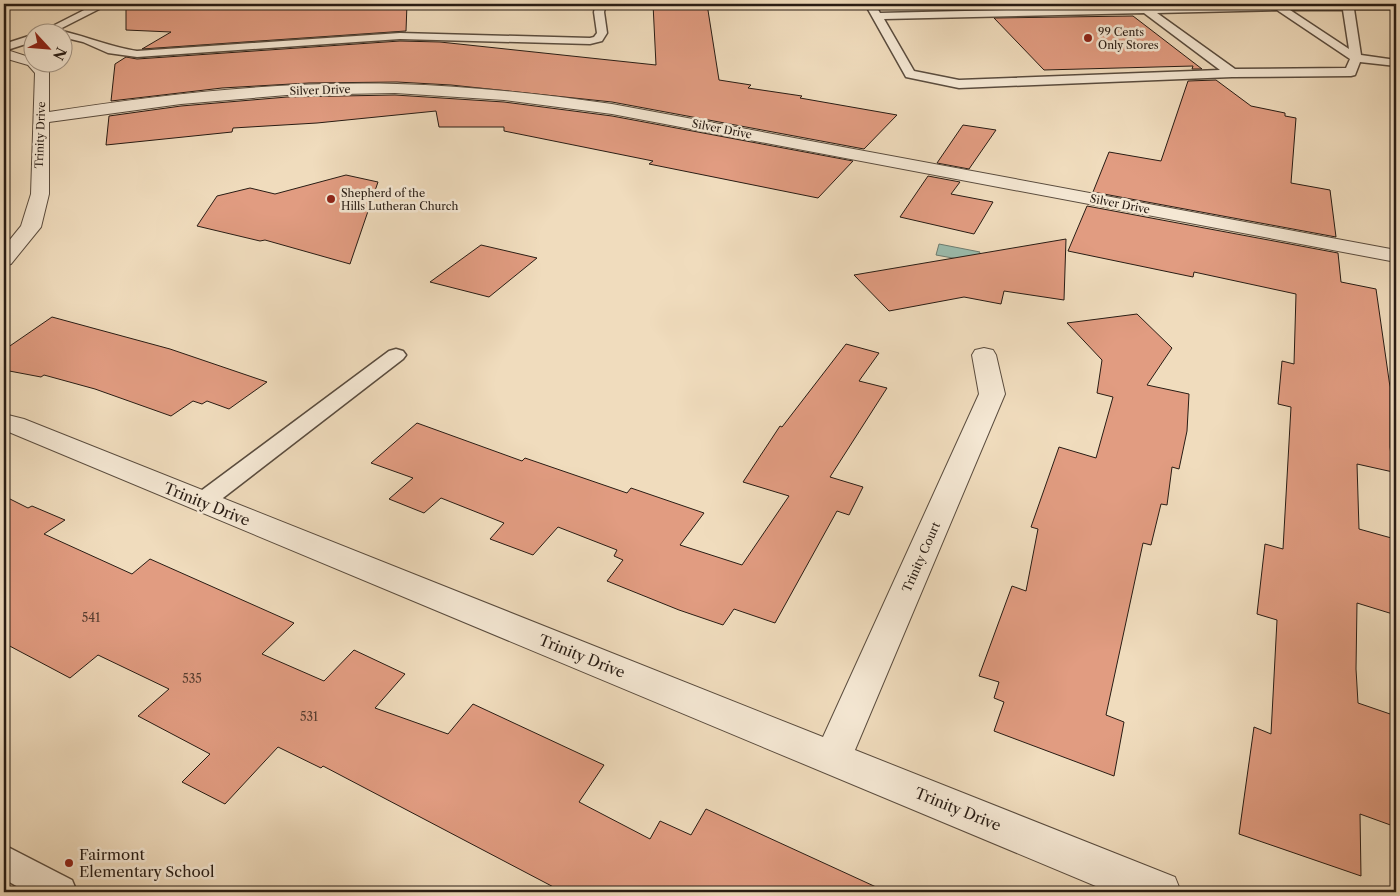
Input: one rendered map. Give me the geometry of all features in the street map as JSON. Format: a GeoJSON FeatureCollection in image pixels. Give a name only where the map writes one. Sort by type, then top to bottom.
{"type":"FeatureCollection","features":[{"type":"Feature","properties":{"kind":"street","name":"Trinity Drive"},"geometry":{"type":"LineString","coordinates":[[4,53],[22,59]]}},
{"type":"Feature","properties":{"kind":"street","name":"Trinity Drive"},"geometry":{"type":"LineString","coordinates":[[4,260],[31,227],[40,194],[42,72]]}},
{"type":"Feature","properties":{"kind":"street","name":"Silver Drive"},"geometry":{"type":"LineString","coordinates":[[40,118],[188,98],[323,89],[401,89],[501,94],[612,109],[1396,256]]}},
{"type":"Feature","properties":{"kind":"street","name":"Trinity Court"},"geometry":{"type":"LineString","coordinates":[[833,757],[992,394],[984,355]]}},
{"type":"Feature","properties":{"kind":"street","name":"Trinity Drive"},"geometry":{"type":"LineString","coordinates":[[4,422],[833,757],[1160,892]]}},
{"type":"Feature","properties":{"kind":"lane"},"geometry":{"type":"LineString","coordinates":[[67,22],[104,4]]}},
{"type":"Feature","properties":{"kind":"lane"},"geometry":{"type":"LineString","coordinates":[[72,36],[87,40],[112,51],[137,54],[400,36],[590,41],[598,38],[602,33],[599,12],[601,4]]}},
{"type":"Feature","properties":{"kind":"lane"},"geometry":{"type":"LineString","coordinates":[[870,4],[910,74],[958,84],[1232,73],[1351,72],[1356,58],[1348,7]]}},
{"type":"Feature","properties":{"kind":"lane"},"geometry":{"type":"LineString","coordinates":[[974,4],[984,13]]}},
{"type":"Feature","properties":{"kind":"lane"},"geometry":{"type":"LineString","coordinates":[[1276,5],[1335,46],[1356,58],[1396,63]]}},
{"type":"Feature","properties":{"kind":"lane"},"geometry":{"type":"LineString","coordinates":[[877,16],[1142,6],[1396,6]]}},
{"type":"Feature","properties":{"kind":"lane"},"geometry":{"type":"LineString","coordinates":[[1142,6],[1232,73]]}},
{"type":"Feature","properties":{"kind":"lane"},"geometry":{"type":"LineString","coordinates":[[9,34],[22,35]]}},
{"type":"Feature","properties":{"kind":"lane"},"geometry":{"type":"LineString","coordinates":[[4,48],[22,40]]}},
{"type":"Feature","properties":{"kind":"lane"},"geometry":{"type":"LineString","coordinates":[[202,502],[396,355]]}},
{"type":"Feature","properties":{"kind":"lane"},"geometry":{"type":"LineString","coordinates":[[4,861],[60,892]]}},
{"type":"Feature","properties":{"kind":"shaded area"},"geometry":{"type":"Polygon","coordinates":[[[939,244],[980,252],[975,262],[936,255],[939,244]]]}},
{"type":"Feature","properties":{"kind":"building"},"geometry":{"type":"Polygon","coordinates":[[[126,4],[407,4],[406,31],[142,49],[171,32],[126,30],[126,4]]]}},
{"type":"Feature","properties":{"kind":"building"},"geometry":{"type":"Polygon","coordinates":[[[653,4],[707,4],[719,80],[751,85],[748,88],[802,96],[800,98],[897,115],[864,149],[612,102],[451,85],[397,82],[309,83],[222,88],[111,101],[115,64],[126,57],[137,59],[400,41],[440,42],[656,65],[653,4]]]}},
{"type":"Feature","properties":{"kind":"building","name":"99 Cents Only Stores"},"geometry":{"type":"Polygon","coordinates":[[[1133,16],[1202,69],[1192,69],[1193,66],[1044,70],[994,18],[1133,16]]]}},
{"type":"Feature","properties":{"kind":"building"},"geometry":{"type":"Polygon","coordinates":[[[1216,80],[1251,106],[1285,113],[1285,116],[1296,118],[1291,183],[1330,190],[1336,237],[1093,192],[1109,152],[1161,161],[1188,81],[1216,80]]]}},
{"type":"Feature","properties":{"kind":"building"},"geometry":{"type":"Polygon","coordinates":[[[395,95],[504,102],[612,116],[853,161],[818,198],[649,164],[653,161],[504,131],[504,127],[439,127],[436,111],[317,123],[233,128],[232,132],[106,145],[109,116],[181,106],[287,97],[395,95]]]}},
{"type":"Feature","properties":{"kind":"building"},"geometry":{"type":"Polygon","coordinates":[[[963,125],[996,130],[969,169],[937,163],[963,125]]]}},
{"type":"Feature","properties":{"kind":"building"},"geometry":{"type":"Polygon","coordinates":[[[346,175],[378,182],[350,264],[265,240],[260,241],[197,226],[217,196],[250,188],[275,194],[346,175]]]}},
{"type":"Feature","properties":{"kind":"building"},"geometry":{"type":"Polygon","coordinates":[[[928,176],[960,182],[951,194],[993,202],[974,234],[900,217],[928,176]]]}},
{"type":"Feature","properties":{"kind":"building"},"geometry":{"type":"Polygon","coordinates":[[[1087,206],[1338,253],[1341,282],[1376,289],[1390,387],[1390,447],[1393,472],[1357,464],[1359,529],[1395,539],[1396,615],[1357,603],[1356,669],[1358,703],[1396,716],[1396,827],[1360,814],[1361,876],[1239,834],[1254,727],[1271,734],[1277,620],[1257,614],[1265,544],[1283,549],[1291,407],[1278,404],[1282,361],[1294,364],[1296,294],[1194,272],[1193,277],[1068,251],[1087,206]]]}},
{"type":"Feature","properties":{"kind":"building"},"geometry":{"type":"Polygon","coordinates":[[[1066,239],[1064,300],[1004,291],[1001,304],[964,297],[889,311],[854,275],[1066,239]]]}},
{"type":"Feature","properties":{"kind":"building"},"geometry":{"type":"Polygon","coordinates":[[[481,245],[537,258],[489,297],[430,282],[481,245]]]}},
{"type":"Feature","properties":{"kind":"building"},"geometry":{"type":"Polygon","coordinates":[[[1137,314],[1172,348],[1147,385],[1189,394],[1187,431],[1179,469],[1172,467],[1167,505],[1161,504],[1151,545],[1143,543],[1106,715],[1124,722],[1114,776],[994,731],[1004,702],[994,698],[999,682],[979,676],[1012,586],[1026,591],[1038,529],[1031,527],[1059,447],[1096,458],[1113,397],[1097,393],[1102,360],[1067,323],[1137,314]]]}},
{"type":"Feature","properties":{"kind":"building"},"geometry":{"type":"Polygon","coordinates":[[[52,317],[170,349],[267,382],[229,409],[207,401],[202,404],[193,401],[171,416],[95,389],[44,375],[41,377],[4,370],[4,350],[52,317]]]}},
{"type":"Feature","properties":{"kind":"building"},"geometry":{"type":"Polygon","coordinates":[[[846,344],[879,353],[859,381],[887,388],[830,477],[863,487],[849,515],[837,511],[775,623],[734,609],[723,625],[679,610],[607,581],[623,560],[614,556],[617,550],[558,527],[533,555],[490,539],[504,523],[441,498],[424,513],[389,499],[413,478],[371,463],[417,423],[522,461],[525,458],[627,493],[631,488],[704,513],[680,545],[742,565],[789,496],[743,482],[780,426],[782,427],[846,344]]]}},
{"type":"Feature","properties":{"kind":"building"},"geometry":{"type":"Polygon","coordinates":[[[4,496],[28,508],[32,506],[65,520],[44,534],[132,574],[150,559],[294,623],[262,654],[324,681],[354,650],[405,674],[375,708],[448,734],[473,704],[604,765],[579,802],[650,839],[660,821],[691,835],[706,809],[887,892],[563,892],[323,766],[321,768],[278,747],[225,804],[182,782],[210,754],[138,716],[169,689],[98,655],[70,678],[4,643],[4,496]]]}},
{"type":"Feature","properties":{"kind":"place","name":"99 Cents Only Stores"},"geometry":{"type":"Point","coordinates":[1088,38]}},
{"type":"Feature","properties":{"kind":"place","name":"Shepherd of the Hills Lutheran Church"},"geometry":{"type":"Point","coordinates":[331,199]}},
{"type":"Feature","properties":{"kind":"place","name":"Fairmont Elementary School"},"geometry":{"type":"Point","coordinates":[69,863]}}]}
